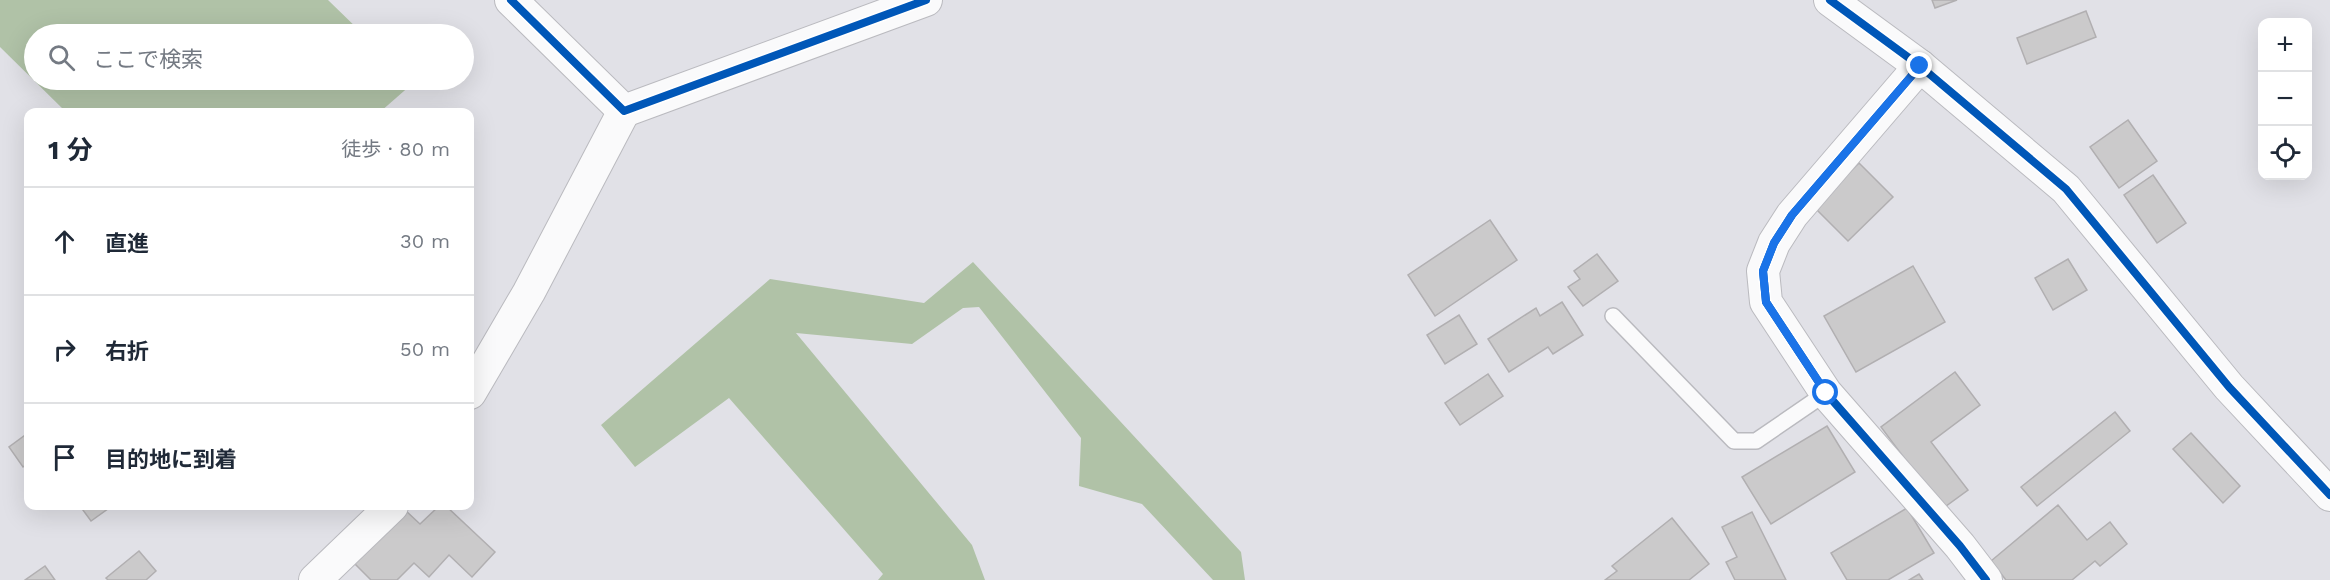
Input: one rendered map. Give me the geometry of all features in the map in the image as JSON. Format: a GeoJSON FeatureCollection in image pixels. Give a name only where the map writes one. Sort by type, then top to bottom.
{"type":"FeatureCollection","features":[{"type":"Feature","properties":{"kind":"street"},"geometry":{"type":"LineString","coordinates":[[511,0],[624,111]]}},
{"type":"Feature","properties":{"kind":"street"},"geometry":{"type":"LineString","coordinates":[[474,386],[529,292],[624,111],[926,0]]}},
{"type":"Feature","properties":{"kind":"street"},"geometry":{"type":"LineString","coordinates":[[1830,0],[1920,66],[2066,189],[2229,387],[2330,495]]}},
{"type":"Feature","properties":{"kind":"street"},"geometry":{"type":"LineString","coordinates":[[1920,66],[1792,215],[1774,243],[1763,271],[1766,302],[1826,393],[1960,546],[1986,580]]}},
{"type":"Feature","properties":{"kind":"street"},"geometry":{"type":"LineString","coordinates":[[315,580],[388,510]]}},
{"type":"Feature","properties":{"kind":"lane"},"geometry":{"type":"LineString","coordinates":[[1613,316],[1734,441],[1756,441],[1826,393]]}},
{"type":"Feature","properties":{"kind":"green space"},"geometry":{"type":"Polygon","coordinates":[[[0,0],[328,0],[353,24],[24,24],[24,71],[0,47],[0,0]]]}},
{"type":"Feature","properties":{"kind":"green space"},"geometry":{"type":"Polygon","coordinates":[[[44,90],[405,90],[385,108],[62,108],[44,90]]]}},
{"type":"Feature","properties":{"kind":"green space"},"geometry":{"type":"Polygon","coordinates":[[[973,262],[1241,552],[1245,580],[1213,580],[1142,504],[1079,486],[1081,438],[979,307],[963,308],[912,344],[796,333],[972,545],[985,580],[878,580],[883,574],[729,398],[635,467],[601,425],[770,279],[924,303],[973,262]]]}},
{"type":"Feature","properties":{"kind":"building"},"geometry":{"type":"Polygon","coordinates":[[[1932,0],[1957,0],[1935,8],[1932,0]]]}},
{"type":"Feature","properties":{"kind":"building"},"geometry":{"type":"Polygon","coordinates":[[[2086,11],[2096,37],[2027,64],[2017,38],[2086,11]]]}},
{"type":"Feature","properties":{"kind":"building"},"geometry":{"type":"Polygon","coordinates":[[[2128,120],[2157,161],[2119,188],[2090,147],[2128,120]]]}},
{"type":"Feature","properties":{"kind":"building"},"geometry":{"type":"Polygon","coordinates":[[[1859,163],[1893,197],[1848,241],[1814,207],[1859,163]]]}},
{"type":"Feature","properties":{"kind":"building"},"geometry":{"type":"Polygon","coordinates":[[[2153,175],[2186,223],[2157,243],[2124,195],[2153,175]]]}},
{"type":"Feature","properties":{"kind":"building"},"geometry":{"type":"Polygon","coordinates":[[[1490,220],[1517,260],[1435,316],[1408,275],[1490,220]]]}},
{"type":"Feature","properties":{"kind":"building"},"geometry":{"type":"Polygon","coordinates":[[[1597,254],[1618,281],[1583,306],[1568,287],[1580,279],[1574,271],[1597,254]]]}},
{"type":"Feature","properties":{"kind":"building"},"geometry":{"type":"Polygon","coordinates":[[[2068,259],[2087,290],[2053,310],[2035,278],[2068,259]]]}},
{"type":"Feature","properties":{"kind":"building"},"geometry":{"type":"Polygon","coordinates":[[[1913,266],[1945,322],[1856,372],[1824,316],[1913,266]]]}},
{"type":"Feature","properties":{"kind":"building"},"geometry":{"type":"Polygon","coordinates":[[[1562,302],[1583,335],[1553,354],[1548,347],[1509,372],[1488,339],[1536,308],[1540,316],[1562,302]]]}},
{"type":"Feature","properties":{"kind":"building"},"geometry":{"type":"Polygon","coordinates":[[[1459,315],[1477,344],[1445,364],[1427,335],[1459,315]]]}},
{"type":"Feature","properties":{"kind":"building"},"geometry":{"type":"Polygon","coordinates":[[[1955,372],[1980,405],[1931,442],[1968,490],[1942,509],[1881,427],[1955,372]]]}},
{"type":"Feature","properties":{"kind":"building"},"geometry":{"type":"Polygon","coordinates":[[[1488,374],[1503,396],[1460,425],[1445,403],[1488,374]]]}},
{"type":"Feature","properties":{"kind":"building"},"geometry":{"type":"Polygon","coordinates":[[[2115,412],[2130,431],[2037,506],[2021,487],[2115,412]]]}},
{"type":"Feature","properties":{"kind":"building"},"geometry":{"type":"Polygon","coordinates":[[[1827,426],[1855,472],[1771,524],[1742,477],[1827,426]]]}},
{"type":"Feature","properties":{"kind":"building"},"geometry":{"type":"Polygon","coordinates":[[[2191,433],[2240,486],[2223,503],[2173,449],[2191,433]]]}},
{"type":"Feature","properties":{"kind":"building"},"geometry":{"type":"Polygon","coordinates":[[[24,436],[23,467],[9,447],[24,436]]]}},
{"type":"Feature","properties":{"kind":"building"},"geometry":{"type":"Polygon","coordinates":[[[2058,505],[2087,540],[2110,522],[2127,544],[2100,566],[2095,561],[2072,580],[2006,580],[1991,561],[2058,505]]]}},
{"type":"Feature","properties":{"kind":"building"},"geometry":{"type":"Polygon","coordinates":[[[1907,508],[1934,553],[1888,580],[1847,580],[1831,553],[1907,508]]]}},
{"type":"Feature","properties":{"kind":"building"},"geometry":{"type":"Polygon","coordinates":[[[83,510],[106,510],[91,521],[83,510]]]}},
{"type":"Feature","properties":{"kind":"building"},"geometry":{"type":"Polygon","coordinates":[[[405,510],[420,524],[435,510],[450,510],[495,552],[472,577],[449,555],[429,577],[414,563],[397,580],[371,580],[354,563],[405,510]]]}},
{"type":"Feature","properties":{"kind":"building"},"geometry":{"type":"Polygon","coordinates":[[[1752,512],[1786,580],[1735,580],[1726,562],[1737,557],[1722,527],[1752,512]]]}},
{"type":"Feature","properties":{"kind":"building"},"geometry":{"type":"Polygon","coordinates":[[[1672,518],[1709,564],[1689,580],[1605,580],[1617,571],[1612,566],[1672,518]]]}},
{"type":"Feature","properties":{"kind":"building"},"geometry":{"type":"Polygon","coordinates":[[[139,551],[156,571],[146,580],[108,580],[106,578],[139,551]]]}},
{"type":"Feature","properties":{"kind":"building"},"geometry":{"type":"Polygon","coordinates":[[[45,566],[55,580],[25,580],[45,566]]]}},
{"type":"Feature","properties":{"kind":"building"},"geometry":{"type":"Polygon","coordinates":[[[1919,574],[1923,580],[1909,580],[1919,574]]]}},
{"type":"Feature","properties":{"kind":"cycle path"},"geometry":{"type":"LineString","coordinates":[[511,0],[624,111],[926,0]]}},
{"type":"Feature","properties":{"kind":"cycle path"},"geometry":{"type":"LineString","coordinates":[[1830,0],[1920,66],[2066,189],[2229,387],[2330,495]]}},
{"type":"Feature","properties":{"kind":"cycle path"},"geometry":{"type":"LineString","coordinates":[[1920,66],[1792,215],[1774,243],[1763,271],[1766,302],[1826,393],[1960,546],[1986,580]]}},
{"type":"Feature","properties":{"kind":"route"},"geometry":{"type":"LineString","coordinates":[[1826,393],[1766,302],[1763,271],[1774,243],[1792,215],[1920,66]]}}]}
